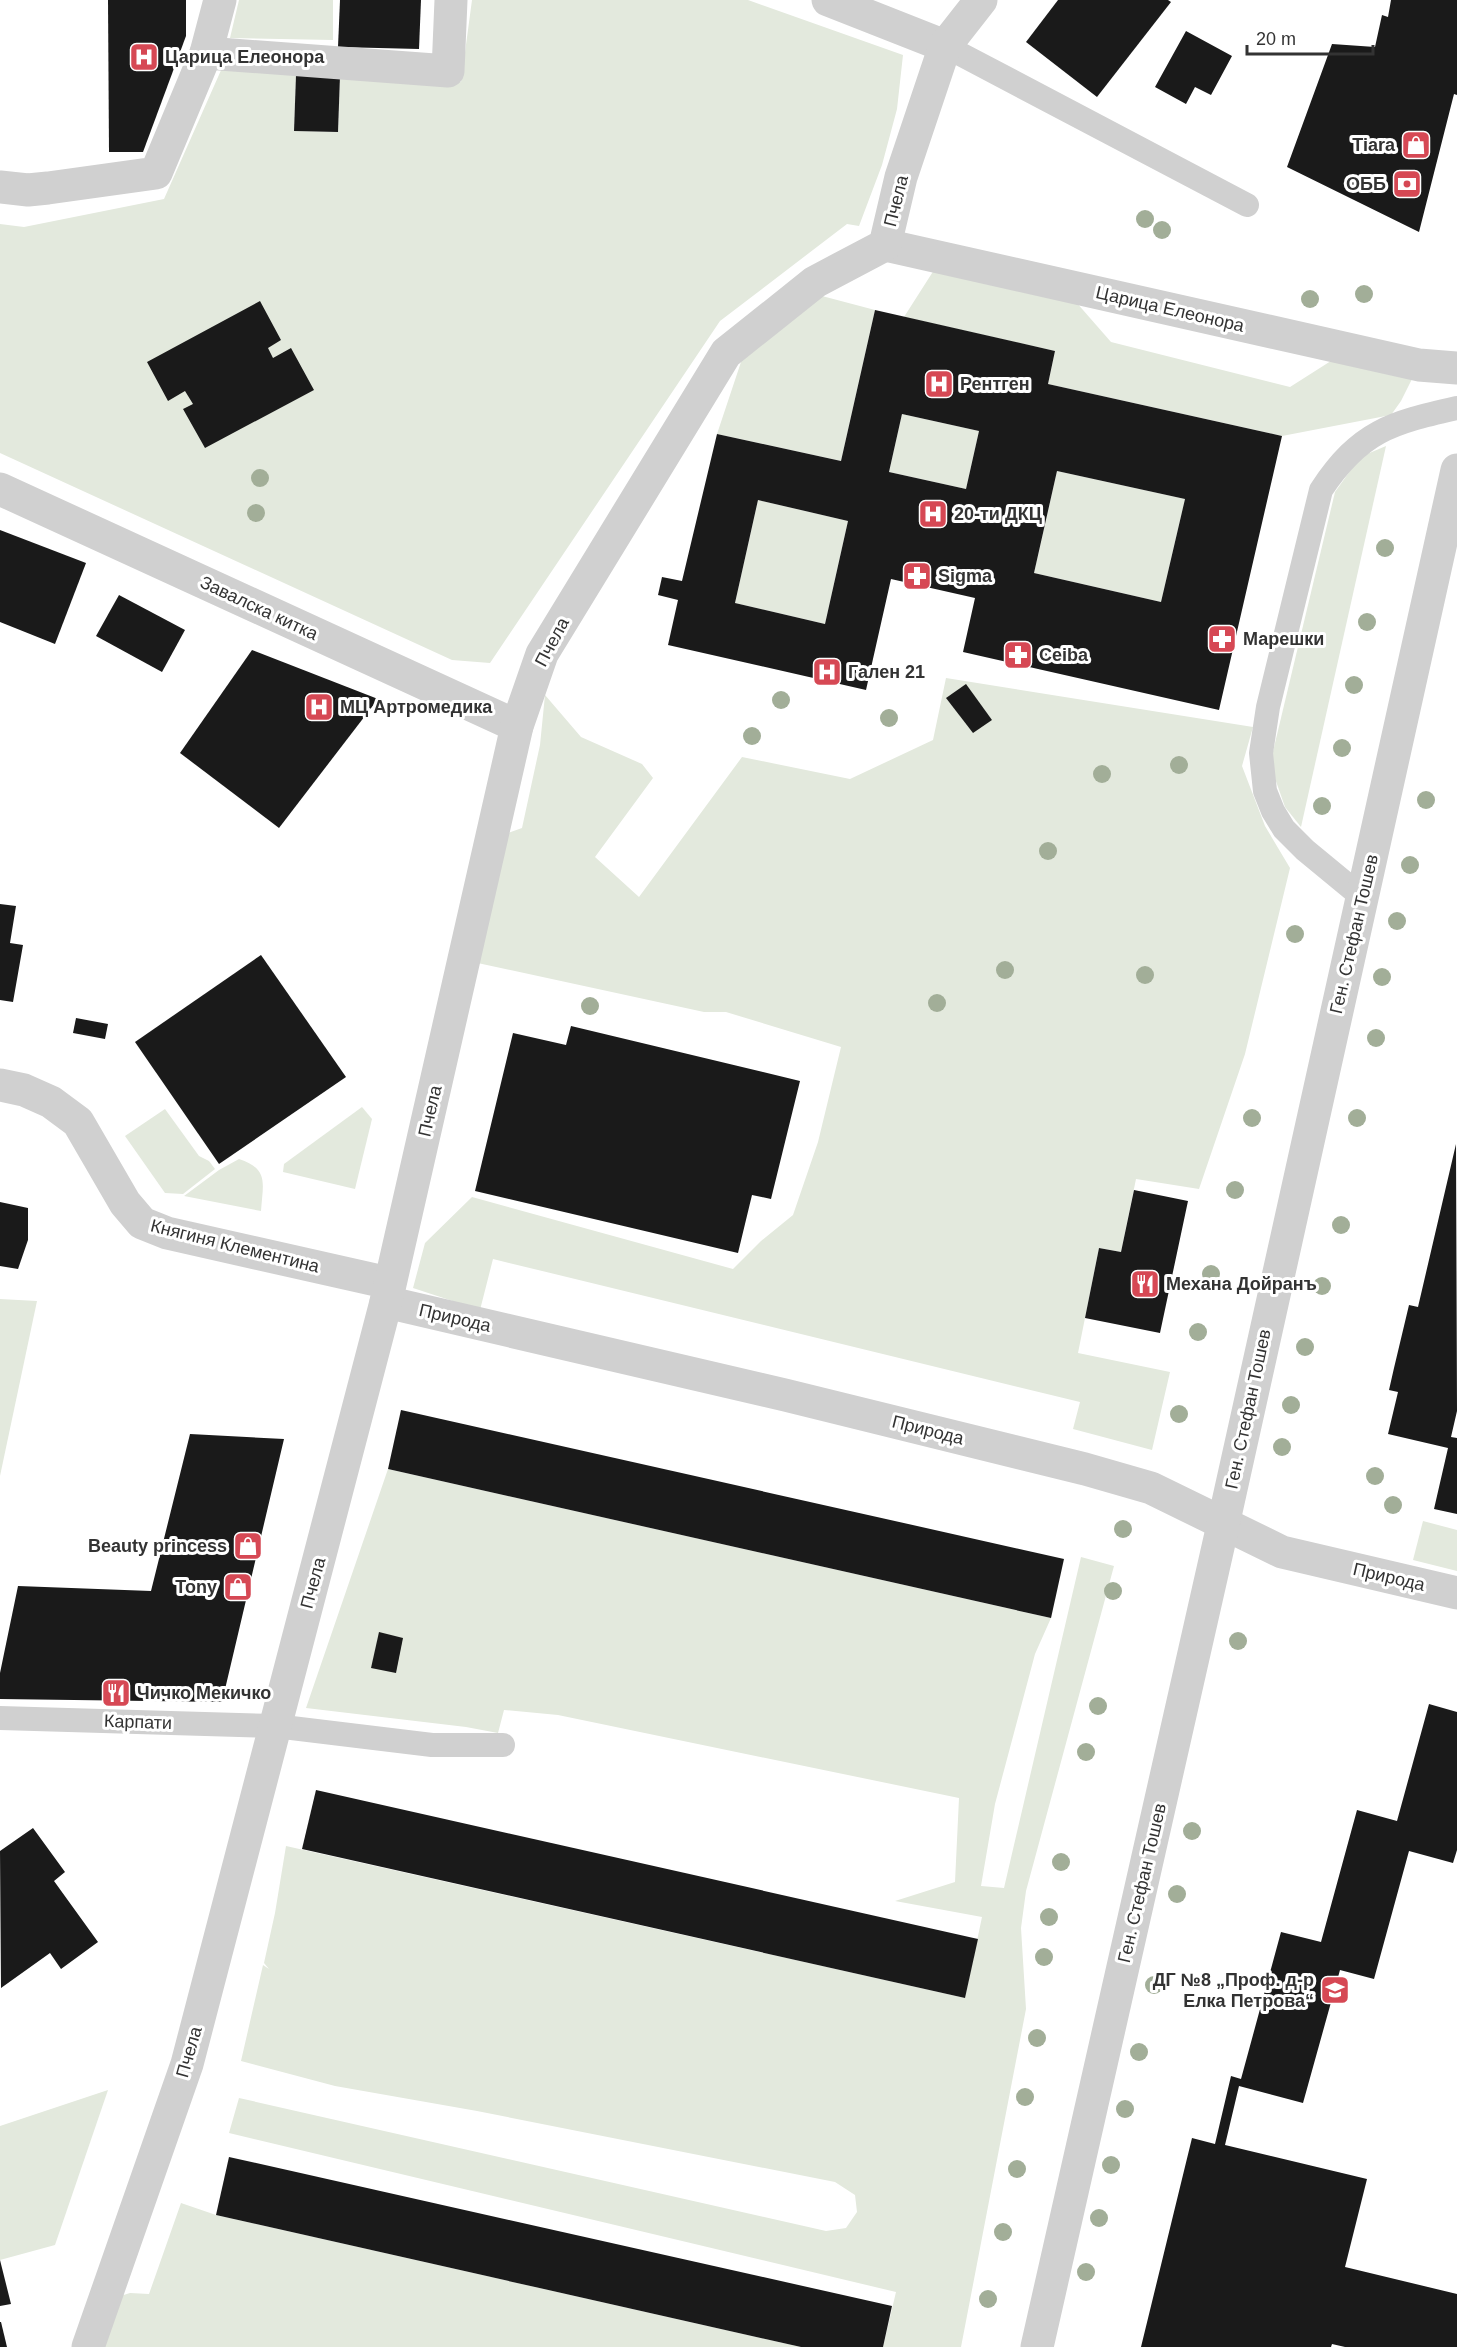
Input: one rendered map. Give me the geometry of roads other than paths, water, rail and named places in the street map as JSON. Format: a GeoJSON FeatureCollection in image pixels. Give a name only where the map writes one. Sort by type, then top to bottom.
{"type":"FeatureCollection","features":[{"type":"Feature","properties":{"kind":"street"},"geometry":{"type":"LineString","coordinates":[[0,186],[28,190],[156,173],[206,53],[220,0]]}},
{"type":"Feature","properties":{"kind":"street"},"geometry":{"type":"LineString","coordinates":[[206,53],[448,71],[451,0]]}},
{"type":"Feature","properties":{"kind":"street"},"geometry":{"type":"LineString","coordinates":[[828,0],[945,46]]}},
{"type":"Feature","properties":{"kind":"street","name":"Пчела"},"geometry":{"type":"LineString","coordinates":[[88,2347],[187,2064],[388,1293],[518,726],[542,654],[726,353],[815,282],[885,244],[901,177],[945,46],[981,0]]}},
{"type":"Feature","properties":{"kind":"street","name":"Царица Елеонора"},"geometry":{"type":"LineString","coordinates":[[885,244],[1419,365],[1457,368]]}},
{"type":"Feature","properties":{"kind":"street","name":"Ген. Стефан Тошев"},"geometry":{"type":"LineString","coordinates":[[1037,2347],[1223,1525],[1457,470]]}},
{"type":"Feature","properties":{"kind":"street","name":"Завалска китка"},"geometry":{"type":"LineString","coordinates":[[0,489],[518,726]]}},
{"type":"Feature","properties":{"kind":"street","name":"Княгиня Клементина"},"geometry":{"type":"LineString","coordinates":[[0,1085],[24,1090],[51,1101],[78,1122],[125,1203],[142,1223],[167,1233],[388,1293]]}},
{"type":"Feature","properties":{"kind":"street","name":"Природа"},"geometry":{"type":"LineString","coordinates":[[388,1293],[1085,1469],[1151,1488],[1282,1552],[1457,1593]]}},
{"type":"Feature","properties":{"kind":"lane"},"geometry":{"type":"LineString","coordinates":[[945,46],[1247,205]]}},
{"type":"Feature","properties":{"kind":"lane"},"geometry":{"type":"LineString","coordinates":[[1362,897],[1305,850],[1284,829],[1273,811],[1265,791],[1261,753],[1268,706],[1321,490],[1337,465],[1362,441],[1404,420],[1457,408]]}},
{"type":"Feature","properties":{"kind":"lane","name":"Карпати"},"geometry":{"type":"LineString","coordinates":[[0,1718],[275,1726],[432,1745],[503,1745]]}},
{"type":"Feature","properties":{"kind":"place","name":"Царица Елеонора"},"geometry":{"type":"Point","coordinates":[144,57]}},
{"type":"Feature","properties":{"kind":"place","name":"Tiara"},"geometry":{"type":"Point","coordinates":[1416,145]}},
{"type":"Feature","properties":{"kind":"place","name":"ОББ"},"geometry":{"type":"Point","coordinates":[1407,184]}},
{"type":"Feature","properties":{"kind":"place","name":"Рентген"},"geometry":{"type":"Point","coordinates":[939,384]}},
{"type":"Feature","properties":{"kind":"place","name":"20-ти ДКЦ"},"geometry":{"type":"Point","coordinates":[933,514]}},
{"type":"Feature","properties":{"kind":"place","name":"Sigma"},"geometry":{"type":"Point","coordinates":[917,576]}},
{"type":"Feature","properties":{"kind":"place","name":"Марешки"},"geometry":{"type":"Point","coordinates":[1222,639]}},
{"type":"Feature","properties":{"kind":"place","name":"Ceiba"},"geometry":{"type":"Point","coordinates":[1018,655]}},
{"type":"Feature","properties":{"kind":"place","name":"Гален 21"},"geometry":{"type":"Point","coordinates":[827,672]}},
{"type":"Feature","properties":{"kind":"place","name":"МЦ Артромедика"},"geometry":{"type":"Point","coordinates":[319,707]}},
{"type":"Feature","properties":{"kind":"place","name":"Механа Дойранъ"},"geometry":{"type":"Point","coordinates":[1145,1284]}},
{"type":"Feature","properties":{"kind":"place","name":"Beauty princess"},"geometry":{"type":"Point","coordinates":[248,1546]}},
{"type":"Feature","properties":{"kind":"place","name":"Tony"},"geometry":{"type":"Point","coordinates":[238,1587]}},
{"type":"Feature","properties":{"kind":"place","name":"Чичко Мекичко"},"geometry":{"type":"Point","coordinates":[116,1693]}},
{"type":"Feature","properties":{"kind":"place","name":"ДГ №8 „Проф. д-р Елка Петрова“"},"geometry":{"type":"Point","coordinates":[1335,1990]}}]}
